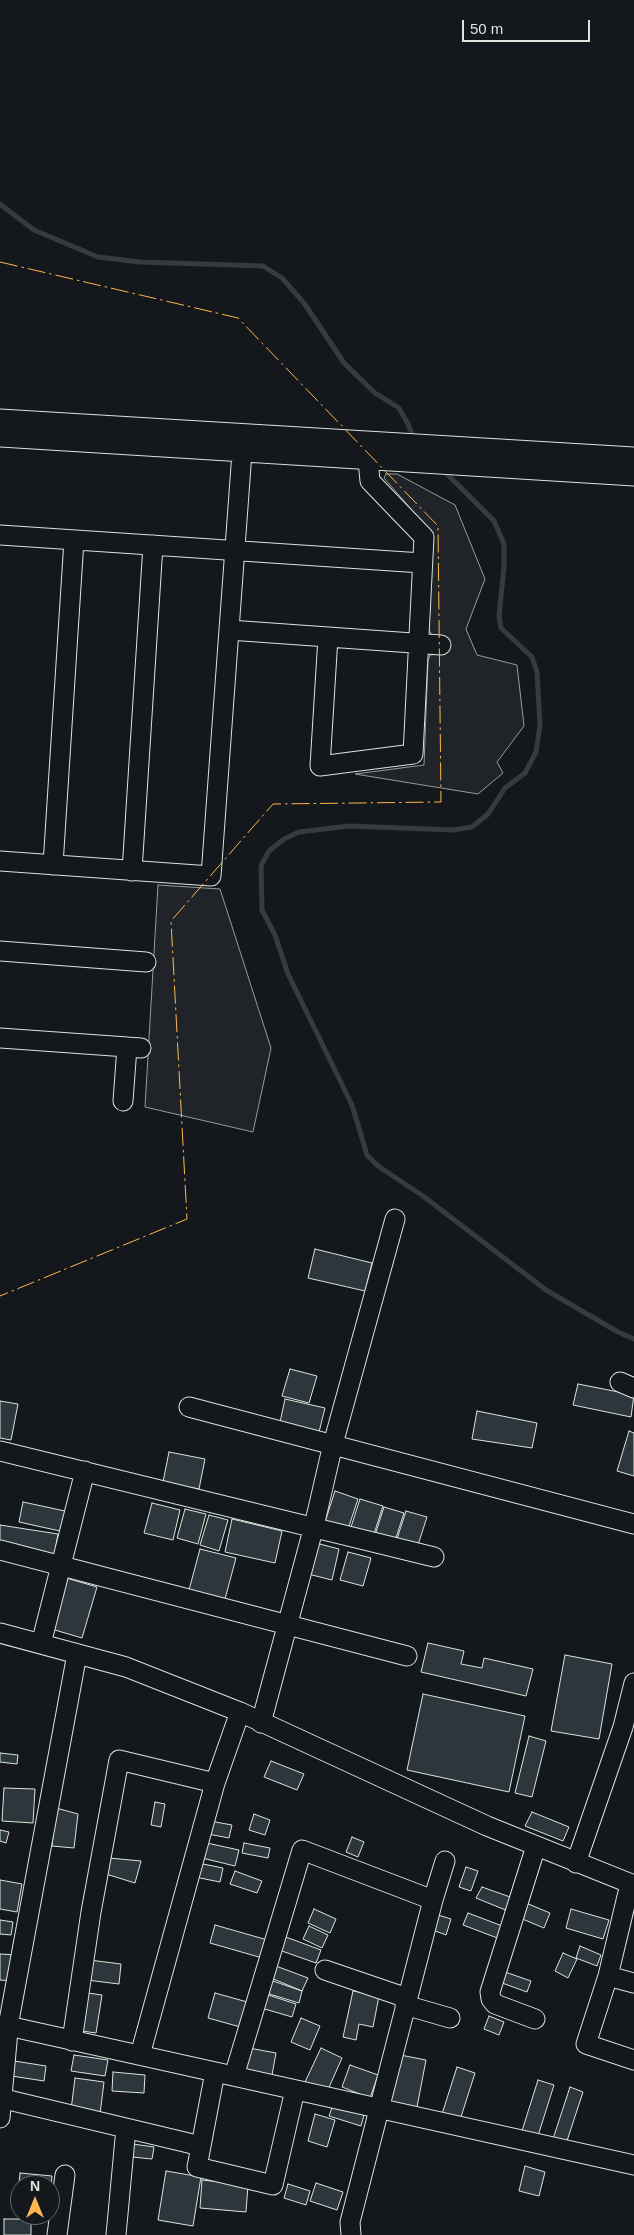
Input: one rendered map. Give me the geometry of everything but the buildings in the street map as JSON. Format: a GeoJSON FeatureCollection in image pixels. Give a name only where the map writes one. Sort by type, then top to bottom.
{"type":"FeatureCollection","features":[{"type":"Feature","properties":{"kind":"street"},"geometry":{"type":"LineString","coordinates":[[0,419],[634,457]]}},
{"type":"Feature","properties":{"kind":"street"},"geometry":{"type":"LineString","coordinates":[[0,437],[634,476]]}},
{"type":"Feature","properties":{"kind":"street"},"geometry":{"type":"LineString","coordinates":[[0,861],[210,876],[242,452]]}},
{"type":"Feature","properties":{"kind":"street"},"geometry":{"type":"LineString","coordinates":[[328,637],[320,766],[413,754],[424,537],[370,481],[368,460]]}},
{"type":"Feature","properties":{"kind":"street"},"geometry":{"type":"LineString","coordinates":[[0,535],[422,563]]}},
{"type":"Feature","properties":{"kind":"street"},"geometry":{"type":"LineString","coordinates":[[53,865],[74,540]]}},
{"type":"Feature","properties":{"kind":"street"},"geometry":{"type":"LineString","coordinates":[[132,871],[153,545]]}},
{"type":"Feature","properties":{"kind":"street"},"geometry":{"type":"LineString","coordinates":[[229,630],[441,645]]}},
{"type":"Feature","properties":{"kind":"street"},"geometry":{"type":"LineString","coordinates":[[0,951],[146,962]]}},
{"type":"Feature","properties":{"kind":"street"},"geometry":{"type":"LineString","coordinates":[[0,1038],[134,1048],[123,1101]]}},
{"type":"Feature","properties":{"kind":"street"},"geometry":{"type":"LineString","coordinates":[[261,1723],[314,1526],[333,1444],[395,1218]]}},
{"type":"Feature","properties":{"kind":"street"},"geometry":{"type":"LineString","coordinates":[[188,1407],[634,1524]]}},
{"type":"Feature","properties":{"kind":"street"},"geometry":{"type":"LineString","coordinates":[[0,1451],[314,1526],[434,1557]]}},
{"type":"Feature","properties":{"kind":"street"},"geometry":{"type":"LineString","coordinates":[[42,1644],[85,1471]]}},
{"type":"Feature","properties":{"kind":"street"},"geometry":{"type":"LineString","coordinates":[[0,1550],[406,1656]]}},
{"type":"Feature","properties":{"kind":"street"},"geometry":{"type":"LineString","coordinates":[[0,1633],[126,1667],[240,1712],[536,1846],[632,1885],[608,1976],[586,2044],[634,2060]]}},
{"type":"Feature","properties":{"kind":"street"},"geometry":{"type":"LineString","coordinates":[[0,2118],[5,2036],[77,1654]]}},
{"type":"Feature","properties":{"kind":"street"},"geometry":{"type":"LineString","coordinates":[[576,1863],[623,1727],[634,1683]]}},
{"type":"Feature","properties":{"kind":"street"},"geometry":{"type":"LineString","coordinates":[[140,2055],[216,1783],[240,1712]]}},
{"type":"Feature","properties":{"kind":"street"},"geometry":{"type":"LineString","coordinates":[[72,2040],[91,1912],[119,1760],[216,1783]]}},
{"type":"Feature","properties":{"kind":"street"},"geometry":{"type":"LineString","coordinates":[[535,2020],[495,2004],[491,1999],[490,1992],[536,1846]]}},
{"type":"Feature","properties":{"kind":"street"},"geometry":{"type":"LineString","coordinates":[[234,2076],[302,1850],[433,1900]]}},
{"type":"Feature","properties":{"kind":"street"},"geometry":{"type":"LineString","coordinates":[[350,2234],[350,2222],[378,2108],[445,1861]]}},
{"type":"Feature","properties":{"kind":"street"},"geometry":{"type":"LineString","coordinates":[[324,1970],[450,2018]]}},
{"type":"Feature","properties":{"kind":"street"},"geometry":{"type":"LineString","coordinates":[[608,1976],[634,1983]]}},
{"type":"Feature","properties":{"kind":"street"},"geometry":{"type":"LineString","coordinates":[[5,2036],[72,2040],[634,2165]]}},
{"type":"Feature","properties":{"kind":"street"},"geometry":{"type":"LineString","coordinates":[[215,2072],[197,2167],[273,2185],[295,2090]]}},
{"type":"Feature","properties":{"kind":"street"},"geometry":{"type":"LineString","coordinates":[[2,2098],[202,2146]]}},
{"type":"Feature","properties":{"kind":"street"},"geometry":{"type":"LineString","coordinates":[[116,2235],[126,2128]]}},
{"type":"Feature","properties":{"kind":"street"},"geometry":{"type":"LineString","coordinates":[[56,2235],[65,2175]]}},
{"type":"Feature","properties":{"kind":"shaded area"},"geometry":{"type":"Polygon","coordinates":[[[386,474],[397,474],[455,505],[485,579],[466,629],[477,655],[517,665],[524,726],[497,762],[503,773],[478,794],[355,774],[424,765],[428,661],[430,655],[441,654],[441,636],[432,635],[429,630],[431,532],[384,478],[386,474]]]}},
{"type":"Feature","properties":{"kind":"shaded area"},"geometry":{"type":"Polygon","coordinates":[[[158,885],[220,889],[271,1048],[253,1132],[145,1107],[158,885]]]}},
{"type":"Feature","properties":{"kind":"waterway"},"geometry":{"type":"LineString","coordinates":[[0,204],[34,230],[98,257],[140,262],[263,266],[282,278],[304,303],[344,363],[375,393],[399,408],[414,439]]}},
{"type":"Feature","properties":{"kind":"waterway"},"geometry":{"type":"LineString","coordinates":[[442,469],[494,521],[504,544],[504,567],[499,616],[501,628],[532,657],[537,672],[540,725],[536,752],[525,773],[505,788],[488,814],[472,827],[453,830],[349,826],[299,832],[284,839],[269,851],[261,866],[262,910],[275,935],[288,974],[352,1105],[367,1155],[378,1166],[423,1196],[546,1290],[618,1332],[634,1339]]}},
{"type":"Feature","properties":{"kind":"power"},"geometry":{"type":"LineString","coordinates":[[0,262],[238,318],[438,526],[441,802],[273,804],[171,921],[187,1219],[0,1296]]}}]}
